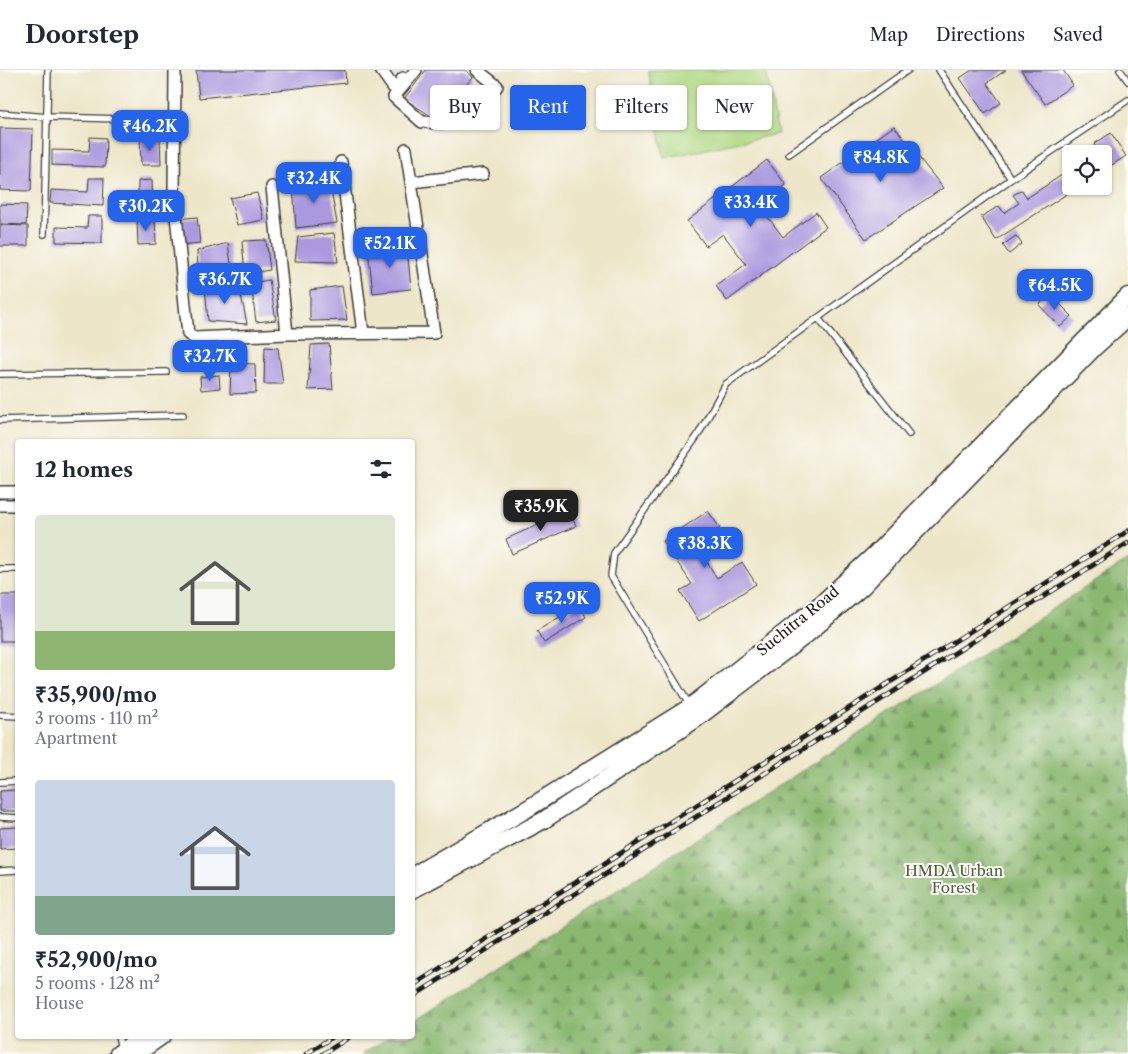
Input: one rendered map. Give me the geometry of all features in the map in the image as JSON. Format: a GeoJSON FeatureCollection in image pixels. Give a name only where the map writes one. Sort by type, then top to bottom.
{"type":"FeatureCollection","features":[{"type":"Feature","properties":{"kind":"main road","name":"Suchitra Road"},"geometry":{"type":"LineString","coordinates":[[415,875],[544,820],[696,718],[805,636],[862,587],[1091,344],[1114,308],[1128,296]]}},
{"type":"Feature","properties":{"kind":"main road","name":"Suchitra Road"},"geometry":{"type":"LineString","coordinates":[[415,888],[526,810],[690,707],[795,625],[875,554],[1091,344],[1128,316]]}},
{"type":"Feature","properties":{"kind":"main road"},"geometry":{"type":"LineString","coordinates":[[123,1049],[138,1039]]}},
{"type":"Feature","properties":{"kind":"main road"},"geometry":{"type":"LineString","coordinates":[[123,1049],[153,1039]]}},
{"type":"Feature","properties":{"kind":"street"},"geometry":{"type":"LineString","coordinates":[[175,70],[174,196],[188,334],[194,338],[287,334],[434,333],[406,149]]}},
{"type":"Feature","properties":{"kind":"street"},"geometry":{"type":"LineString","coordinates":[[381,70],[394,87],[397,87],[409,70]]}},
{"type":"Feature","properties":{"kind":"street"},"geometry":{"type":"LineString","coordinates":[[416,70],[394,97],[422,122],[449,123],[475,113],[497,86],[477,70]]}},
{"type":"Feature","properties":{"kind":"street"},"geometry":{"type":"LineString","coordinates":[[341,162],[363,333]]}},
{"type":"Feature","properties":{"kind":"street"},"geometry":{"type":"LineString","coordinates":[[411,182],[483,174]]}},
{"type":"Feature","properties":{"kind":"street"},"geometry":{"type":"LineString","coordinates":[[272,187],[287,334]]}},
{"type":"Feature","properties":{"kind":"street"},"geometry":{"type":"LineString","coordinates":[[0,492],[15,492]]}},
{"type":"Feature","properties":{"kind":"street"},"geometry":{"type":"LineString","coordinates":[[0,505],[15,505]]}},
{"type":"Feature","properties":{"kind":"lane"},"geometry":{"type":"LineString","coordinates":[[44,234],[48,70]]}},
{"type":"Feature","properties":{"kind":"lane"},"geometry":{"type":"LineString","coordinates":[[790,154],[908,70]]}},
{"type":"Feature","properties":{"kind":"lane"},"geometry":{"type":"LineString","coordinates":[[939,70],[1011,179]]}},
{"type":"Feature","properties":{"kind":"lane"},"geometry":{"type":"LineString","coordinates":[[1120,70],[1128,82]]}},
{"type":"Feature","properties":{"kind":"lane"},"geometry":{"type":"LineString","coordinates":[[690,707],[611,576],[614,553],[698,435],[726,384],[1011,179],[1128,100]]}},
{"type":"Feature","properties":{"kind":"lane"},"geometry":{"type":"LineString","coordinates":[[0,113],[160,120]]}},
{"type":"Feature","properties":{"kind":"lane"},"geometry":{"type":"LineString","coordinates":[[818,318],[910,434]]}},
{"type":"Feature","properties":{"kind":"lane"},"geometry":{"type":"LineString","coordinates":[[0,374],[166,372]]}},
{"type":"Feature","properties":{"kind":"lane"},"geometry":{"type":"LineString","coordinates":[[0,420],[183,415]]}},
{"type":"Feature","properties":{"kind":"lane"},"geometry":{"type":"LineString","coordinates":[[0,569],[15,568]]}},
{"type":"Feature","properties":{"kind":"lane"},"geometry":{"type":"LineString","coordinates":[[0,714],[15,716]]}},
{"type":"Feature","properties":{"kind":"lane"},"geometry":{"type":"LineString","coordinates":[[0,782],[15,781]]}},
{"type":"Feature","properties":{"kind":"lane"},"geometry":{"type":"LineString","coordinates":[[0,817],[15,818]]}},
{"type":"Feature","properties":{"kind":"lane"},"geometry":{"type":"LineString","coordinates":[[0,871],[15,870]]}},
{"type":"Feature","properties":{"kind":"green space"},"geometry":{"type":"Polygon","coordinates":[[[648,70],[766,70],[769,85],[697,85],[697,130],[772,130],[772,102],[778,134],[664,158],[659,130],[687,130],[687,85],[651,85],[648,70]]]}},
{"type":"Feature","properties":{"kind":"green space","name":"HMDA Urban Forest"},"geometry":{"type":"Polygon","coordinates":[[[1128,560],[1128,1054],[363,1054],[386,1039],[415,1039],[415,1021],[1128,560]]]}},
{"type":"Feature","properties":{"kind":"building"},"geometry":{"type":"Polygon","coordinates":[[[196,70],[345,70],[346,83],[199,98],[196,70]]]}},
{"type":"Feature","properties":{"kind":"building"},"geometry":{"type":"Polygon","coordinates":[[[426,70],[465,70],[473,77],[466,85],[430,85],[430,115],[404,99],[426,70]]]}},
{"type":"Feature","properties":{"kind":"building"},"geometry":{"type":"Polygon","coordinates":[[[972,70],[1006,70],[987,83],[1001,103],[985,114],[960,78],[972,70]]]}},
{"type":"Feature","properties":{"kind":"building"},"geometry":{"type":"Polygon","coordinates":[[[1021,70],[1063,70],[1073,85],[1045,104],[1021,70]]]}},
{"type":"Feature","properties":{"kind":"building"},"geometry":{"type":"Polygon","coordinates":[[[894,126],[943,188],[866,239],[821,178],[894,126]]]}},
{"type":"Feature","properties":{"kind":"building"},"geometry":{"type":"Polygon","coordinates":[[[0,128],[33,129],[31,191],[0,190],[0,128]]]}},
{"type":"Feature","properties":{"kind":"building"},"geometry":{"type":"Polygon","coordinates":[[[1111,133],[1126,156],[1112,165],[1112,145],[1094,144],[1111,133]]]}},
{"type":"Feature","properties":{"kind":"building"},"geometry":{"type":"Polygon","coordinates":[[[90,137],[106,138],[105,167],[52,165],[52,150],[89,151],[90,137]]]}},
{"type":"Feature","properties":{"kind":"building"},"geometry":{"type":"Polygon","coordinates":[[[140,138],[160,138],[161,165],[141,165],[140,138]]]}},
{"type":"Feature","properties":{"kind":"building"},"geometry":{"type":"Polygon","coordinates":[[[767,160],[786,185],[759,205],[783,237],[816,212],[826,227],[727,301],[716,286],[746,264],[723,234],[706,246],[687,221],[767,160]]]}},
{"type":"Feature","properties":{"kind":"building"},"geometry":{"type":"Polygon","coordinates":[[[1062,175],[1062,195],[1065,195],[996,240],[981,217],[999,206],[1004,213],[1019,203],[1013,195],[1022,190],[1027,198],[1062,175]]]}},
{"type":"Feature","properties":{"kind":"building"},"geometry":{"type":"Polygon","coordinates":[[[89,178],[104,178],[103,206],[50,203],[51,190],[88,192],[89,178]]]}},
{"type":"Feature","properties":{"kind":"building"},"geometry":{"type":"Polygon","coordinates":[[[152,180],[153,205],[138,206],[138,181],[152,180]]]}},
{"type":"Feature","properties":{"kind":"building"},"geometry":{"type":"Polygon","coordinates":[[[329,180],[337,223],[296,228],[293,185],[329,180]]]}},
{"type":"Feature","properties":{"kind":"building"},"geometry":{"type":"Polygon","coordinates":[[[257,193],[264,220],[237,225],[230,198],[257,193]]]}},
{"type":"Feature","properties":{"kind":"building"},"geometry":{"type":"Polygon","coordinates":[[[0,204],[27,205],[26,225],[0,224],[0,204]]]}},
{"type":"Feature","properties":{"kind":"building"},"geometry":{"type":"Polygon","coordinates":[[[88,216],[102,216],[102,243],[56,242],[56,227],[87,228],[88,216]]]}},
{"type":"Feature","properties":{"kind":"building"},"geometry":{"type":"Polygon","coordinates":[[[197,217],[200,243],[181,245],[178,219],[197,217]]]}},
{"type":"Feature","properties":{"kind":"building"},"geometry":{"type":"Polygon","coordinates":[[[137,219],[155,219],[156,244],[138,245],[137,219]]]}},
{"type":"Feature","properties":{"kind":"building"},"geometry":{"type":"Polygon","coordinates":[[[0,225],[28,226],[28,246],[0,246],[0,225]]]}},
{"type":"Feature","properties":{"kind":"building"},"geometry":{"type":"Polygon","coordinates":[[[334,233],[338,262],[295,261],[298,237],[334,233]]]}},
{"type":"Feature","properties":{"kind":"building"},"geometry":{"type":"Polygon","coordinates":[[[1016,236],[1022,244],[1009,254],[1003,245],[1016,236]]]}},
{"type":"Feature","properties":{"kind":"building"},"geometry":{"type":"Polygon","coordinates":[[[266,240],[270,270],[245,274],[242,241],[266,240]]]}},
{"type":"Feature","properties":{"kind":"building"},"geometry":{"type":"Polygon","coordinates":[[[228,243],[232,270],[198,272],[197,251],[228,243]]]}},
{"type":"Feature","properties":{"kind":"building"},"geometry":{"type":"Polygon","coordinates":[[[407,247],[411,289],[373,293],[368,249],[407,247]]]}},
{"type":"Feature","properties":{"kind":"building"},"geometry":{"type":"Polygon","coordinates":[[[269,280],[276,320],[256,322],[251,283],[269,280]]]}},
{"type":"Feature","properties":{"kind":"building"},"geometry":{"type":"Polygon","coordinates":[[[239,285],[247,324],[208,321],[205,287],[239,285]]]}},
{"type":"Feature","properties":{"kind":"building"},"geometry":{"type":"Polygon","coordinates":[[[342,286],[347,320],[310,321],[310,290],[342,286]]]}},
{"type":"Feature","properties":{"kind":"building"},"geometry":{"type":"Polygon","coordinates":[[[1050,294],[1072,316],[1060,327],[1039,305],[1050,294]]]}},
{"type":"Feature","properties":{"kind":"building"},"geometry":{"type":"Polygon","coordinates":[[[329,344],[333,389],[308,390],[311,345],[329,344]]]}},
{"type":"Feature","properties":{"kind":"building"},"geometry":{"type":"Polygon","coordinates":[[[265,347],[278,348],[283,384],[264,384],[265,347]]]}},
{"type":"Feature","properties":{"kind":"building"},"geometry":{"type":"Polygon","coordinates":[[[231,363],[255,364],[256,393],[230,394],[231,363]]]}},
{"type":"Feature","properties":{"kind":"building"},"geometry":{"type":"Polygon","coordinates":[[[219,375],[220,388],[201,390],[200,377],[219,375]]]}},
{"type":"Feature","properties":{"kind":"building"},"geometry":{"type":"Polygon","coordinates":[[[569,511],[576,526],[512,554],[506,539],[569,511]]]}},
{"type":"Feature","properties":{"kind":"building"},"geometry":{"type":"Polygon","coordinates":[[[708,511],[720,528],[703,539],[706,543],[698,548],[717,578],[742,562],[756,584],[699,621],[680,591],[692,584],[663,541],[708,511]]]}},
{"type":"Feature","properties":{"kind":"building"},"geometry":{"type":"Polygon","coordinates":[[[0,595],[15,595],[15,641],[0,641],[0,595]]]}},
{"type":"Feature","properties":{"kind":"building"},"geometry":{"type":"Polygon","coordinates":[[[579,605],[586,617],[544,643],[537,631],[579,605]]]}},
{"type":"Feature","properties":{"kind":"building"},"geometry":{"type":"Polygon","coordinates":[[[15,790],[15,811],[0,811],[0,791],[15,790]]]}},
{"type":"Feature","properties":{"kind":"building"},"geometry":{"type":"Polygon","coordinates":[[[15,827],[15,848],[0,849],[0,828],[15,827]]]}},
{"type":"Feature","properties":{"kind":"railway"},"geometry":{"type":"LineString","coordinates":[[415,984],[1128,531]]}},
{"type":"Feature","properties":{"kind":"railway"},"geometry":{"type":"LineString","coordinates":[[415,995],[1128,543]]}},
{"type":"Feature","properties":{"kind":"railway"},"geometry":{"type":"LineString","coordinates":[[306,1054],[329,1039]]}},
{"type":"Feature","properties":{"kind":"railway"},"geometry":{"type":"LineString","coordinates":[[323,1054],[346,1039]]}}]}
